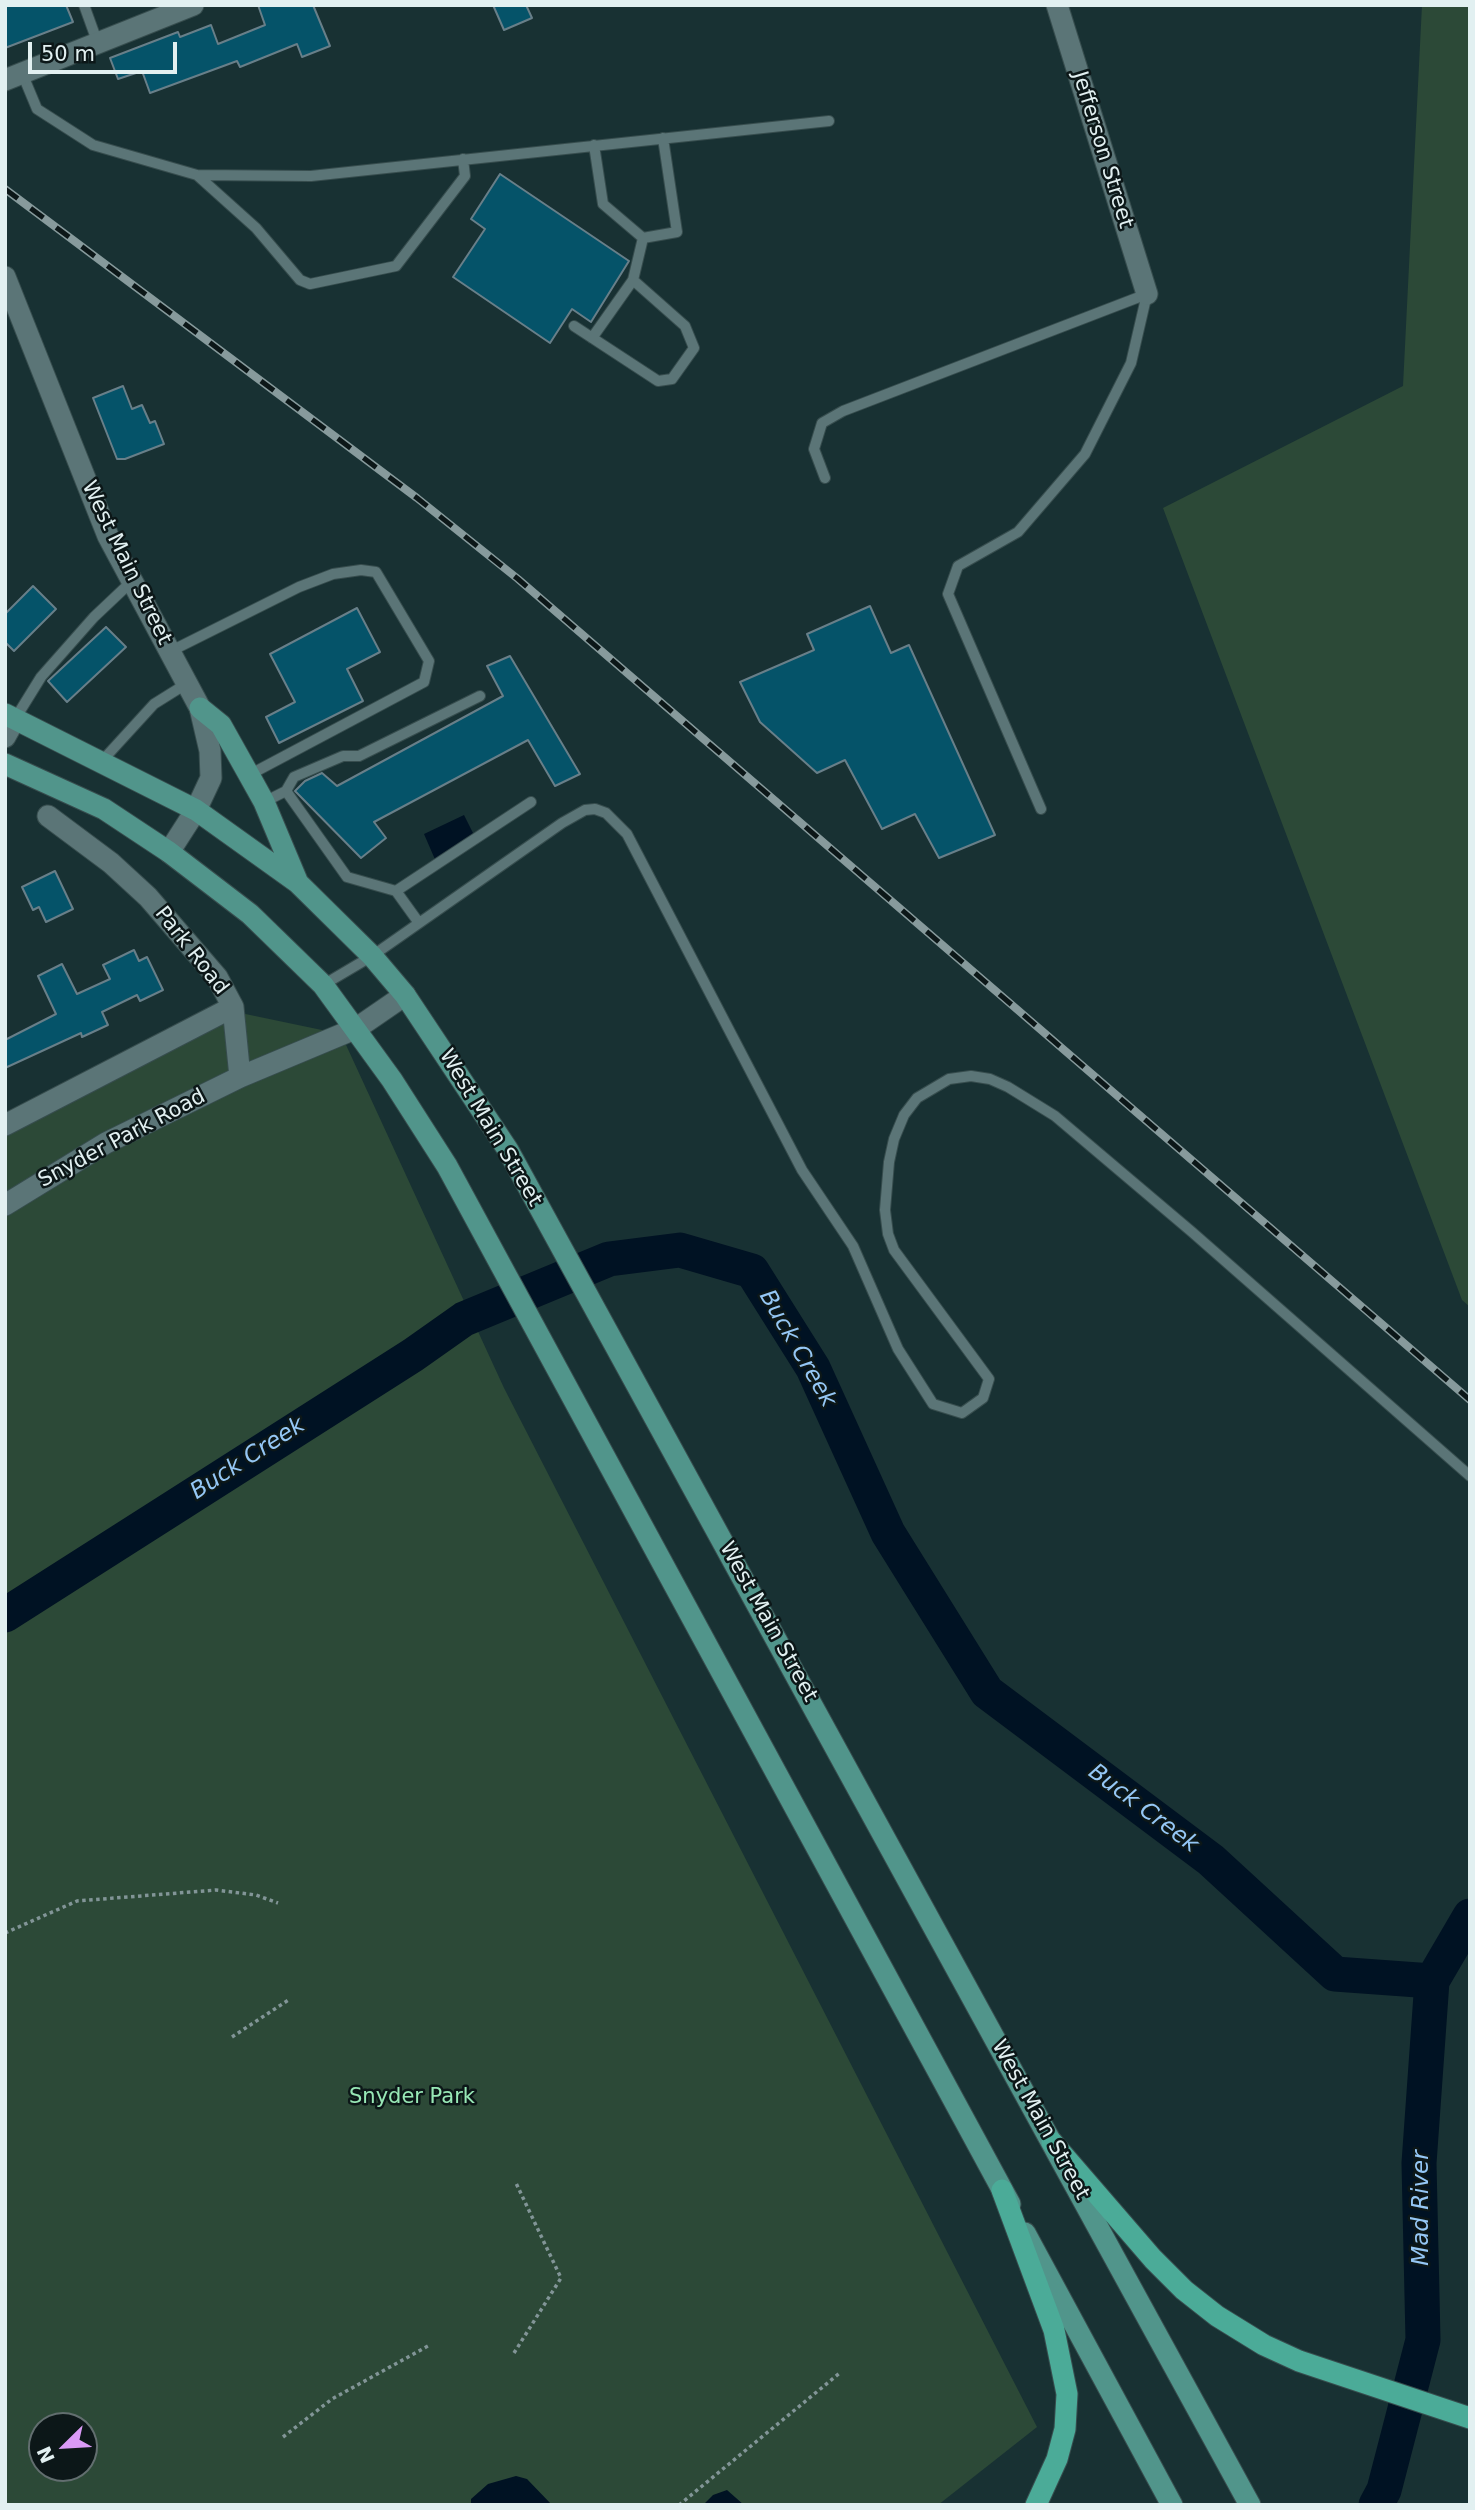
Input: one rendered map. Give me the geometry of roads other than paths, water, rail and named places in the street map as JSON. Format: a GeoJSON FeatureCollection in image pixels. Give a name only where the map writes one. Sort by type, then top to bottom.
{"type":"FeatureCollection","features":[{"type":"Feature","properties":{"kind":"highway"},"geometry":{"type":"LineString","coordinates":[[1052,2142],[1153,2259],[1184,2290],[1217,2316],[1264,2345],[1315,2367],[1470,2418]]}},
{"type":"Feature","properties":{"kind":"highway"},"geometry":{"type":"LineString","coordinates":[[1002,2190],[1054,2330],[1067,2394],[1065,2429],[1057,2459],[1036,2505]]}},
{"type":"Feature","properties":{"kind":"main road"},"geometry":{"type":"LineString","coordinates":[[200,708],[221,725],[264,802],[298,883]]}},
{"type":"Feature","properties":{"kind":"main road"},"geometry":{"type":"LineString","coordinates":[[9,724],[101,762],[196,810]]}},
{"type":"Feature","properties":{"kind":"main road"},"geometry":{"type":"LineString","coordinates":[[5,764],[104,809],[169,852],[250,914],[323,985],[356,1028],[447,1166],[1172,2505]]}},
{"type":"Feature","properties":{"kind":"main road","name":"West Main Street"},"geometry":{"type":"LineString","coordinates":[[196,810],[298,883],[372,956],[405,995],[502,1141],[804,1686],[1250,2505]]}},
{"type":"Feature","properties":{"kind":"street"},"geometry":{"type":"LineString","coordinates":[[13,76],[193,5]]}},
{"type":"Feature","properties":{"kind":"street","name":"Jefferson Street"},"geometry":{"type":"LineString","coordinates":[[1057,5],[1147,294]]}},
{"type":"Feature","properties":{"kind":"street","name":"West Main Street"},"geometry":{"type":"LineString","coordinates":[[5,278],[108,536],[200,708],[210,751],[211,778],[196,810],[169,852]]}},
{"type":"Feature","properties":{"kind":"street","name":"Park Road"},"geometry":{"type":"LineString","coordinates":[[48,816],[111,863],[148,897],[190,942],[217,977],[233,1007],[240,1077]]}},
{"type":"Feature","properties":{"kind":"street"},"geometry":{"type":"LineString","coordinates":[[240,1077],[356,1028],[405,995]]}},
{"type":"Feature","properties":{"kind":"street"},"geometry":{"type":"LineString","coordinates":[[5,1125],[233,1007]]}},
{"type":"Feature","properties":{"kind":"street","name":"Snyder Park Road"},"geometry":{"type":"LineString","coordinates":[[5,1205],[106,1143],[240,1077]]}},
{"type":"Feature","properties":{"kind":"lane"},"geometry":{"type":"LineString","coordinates":[[84,5],[97,41]]}},
{"type":"Feature","properties":{"kind":"lane"},"geometry":{"type":"LineString","coordinates":[[13,76],[37,109],[93,145],[197,175],[311,176],[829,121]]}},
{"type":"Feature","properties":{"kind":"lane"},"geometry":{"type":"LineString","coordinates":[[643,238],[677,232],[663,138]]}},
{"type":"Feature","properties":{"kind":"lane"},"geometry":{"type":"LineString","coordinates":[[594,145],[603,204],[643,238]]}},
{"type":"Feature","properties":{"kind":"lane"},"geometry":{"type":"LineString","coordinates":[[197,175],[256,228],[300,280],[310,284],[397,266],[465,176],[463,159]]}},
{"type":"Feature","properties":{"kind":"lane"},"geometry":{"type":"LineString","coordinates":[[592,338],[633,279],[643,238]]}},
{"type":"Feature","properties":{"kind":"lane"},"geometry":{"type":"LineString","coordinates":[[574,326],[658,381],[672,379],[695,348],[685,326],[633,279]]}},
{"type":"Feature","properties":{"kind":"lane"},"geometry":{"type":"LineString","coordinates":[[825,478],[814,449],[822,423],[843,411],[1147,294]]}},
{"type":"Feature","properties":{"kind":"lane"},"geometry":{"type":"LineString","coordinates":[[1041,809],[948,594],[958,566],[1018,532],[1085,454],[1132,363],[1147,294]]}},
{"type":"Feature","properties":{"kind":"lane"},"geometry":{"type":"LineString","coordinates":[[169,652],[299,587],[334,575],[361,570],[376,572],[429,661],[424,682],[249,775]]}},
{"type":"Feature","properties":{"kind":"lane"},"geometry":{"type":"LineString","coordinates":[[9,724],[41,677],[94,617],[131,582]]}},
{"type":"Feature","properties":{"kind":"lane"},"geometry":{"type":"LineString","coordinates":[[101,762],[154,704],[186,684]]}},
{"type":"Feature","properties":{"kind":"lane"},"geometry":{"type":"LineString","coordinates":[[264,802],[286,791],[294,777],[343,756],[359,755],[480,696]]}},
{"type":"Feature","properties":{"kind":"lane"},"geometry":{"type":"LineString","coordinates":[[286,791],[347,877],[396,891],[419,923]]}},
{"type":"Feature","properties":{"kind":"lane"},"geometry":{"type":"LineString","coordinates":[[396,891],[531,802]]}},
{"type":"Feature","properties":{"kind":"lane"},"geometry":{"type":"LineString","coordinates":[[323,985],[372,956],[562,823],[585,810],[594,809],[606,813],[627,834],[802,1170],[853,1247],[898,1349],[933,1404],[962,1413],[983,1398],[989,1379],[894,1250],[888,1234],[885,1210],[889,1162],[894,1139],[904,1115],[917,1098],[949,1079],[971,1076],[990,1079],[1008,1087],[1055,1116],[1470,1476]]}},
{"type":"Feature","properties":{"kind":"water"},"geometry":{"type":"Polygon","coordinates":[[[464,815],[475,837],[437,864],[424,834],[464,815]]]}},
{"type":"Feature","properties":{"kind":"water"},"geometry":{"type":"Polygon","coordinates":[[[516,2476],[527,2479],[552,2505],[471,2505],[471,2499],[488,2484],[516,2476]]]}},
{"type":"Feature","properties":{"kind":"water"},"geometry":{"type":"Polygon","coordinates":[[[727,2490],[744,2505],[703,2505],[713,2495],[727,2490]]]}},
{"type":"Feature","properties":{"kind":"waterway","name":"Buck Creek"},"geometry":{"type":"LineString","coordinates":[[5,1615],[413,1355],[464,1319],[609,1259],[680,1250],[752,1271],[813,1368],[888,1533],[987,1692],[1211,1860],[1335,1974],[1432,1981]]}},
{"type":"Feature","properties":{"kind":"waterway","name":"Mad River"},"geometry":{"type":"LineString","coordinates":[[1376,2505],[1384,2490],[1423,2340],[1419,2163],[1432,1981],[1470,1916]]}},
{"type":"Feature","properties":{"kind":"railway"},"geometry":{"type":"LineString","coordinates":[[5,189],[417,498],[518,579],[1470,1400]]}},
{"type":"Feature","properties":{"kind":"park label","name":"Snyder Park"},"geometry":{"type":"Point","coordinates":[412,2098]}}]}
